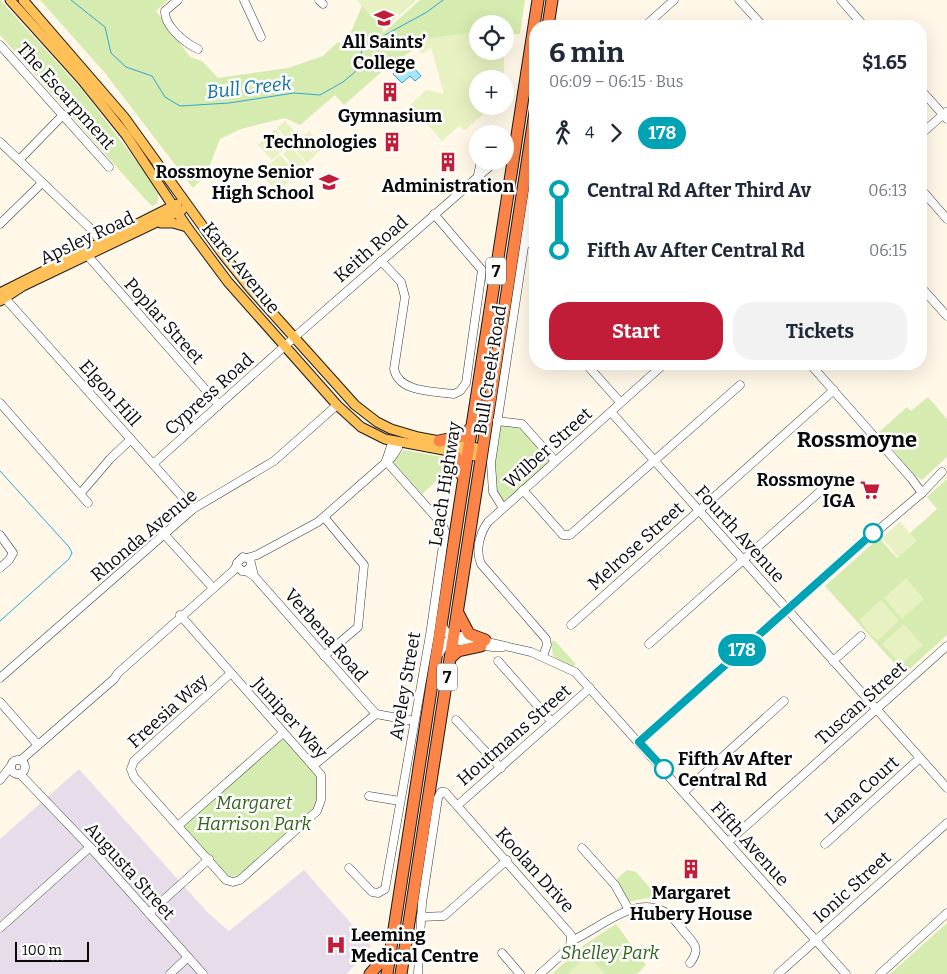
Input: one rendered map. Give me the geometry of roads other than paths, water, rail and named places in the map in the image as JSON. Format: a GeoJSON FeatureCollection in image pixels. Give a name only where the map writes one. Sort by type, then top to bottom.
{"type":"FeatureCollection","features":[{"type":"Feature","properties":{"kind":"highway","name":"Leach Highway"},"geometry":{"type":"LineString","coordinates":[[536,20],[538,0]]}},
{"type":"Feature","properties":{"kind":"highway"},"geometry":{"type":"LineString","coordinates":[[549,20],[552,0]]}},
{"type":"Feature","properties":{"kind":"highway"},"geometry":{"type":"LineString","coordinates":[[552,0],[552,20]]}},
{"type":"Feature","properties":{"kind":"highway","name":"Leach Highway"},"geometry":{"type":"LineString","coordinates":[[387,974],[462,484],[529,75]]}},
{"type":"Feature","properties":{"kind":"highway","name":"Leach Highway"},"geometry":{"type":"LineString","coordinates":[[401,974],[529,150]]}},
{"type":"Feature","properties":{"kind":"highway"},"geometry":{"type":"LineString","coordinates":[[439,441],[463,436],[472,428]]}},
{"type":"Feature","properties":{"kind":"highway"},"geometry":{"type":"LineString","coordinates":[[452,452],[460,462],[462,484]]}},
{"type":"Feature","properties":{"kind":"highway"},"geometry":{"type":"LineString","coordinates":[[457,611],[461,622],[469,634],[483,643]]}},
{"type":"Feature","properties":{"kind":"highway"},"geometry":{"type":"LineString","coordinates":[[451,656],[458,650],[483,643]]}},
{"type":"Feature","properties":{"kind":"highway"},"geometry":{"type":"LineString","coordinates":[[370,974],[391,950]]}},
{"type":"Feature","properties":{"kind":"main road","name":"Karel Avenue"},"geometry":{"type":"LineString","coordinates":[[10,0],[104,107],[166,194],[187,227],[228,282],[337,405],[366,430],[398,443],[452,452],[468,451]]}},
{"type":"Feature","properties":{"kind":"main road","name":"Karel Avenue"},"geometry":{"type":"LineString","coordinates":[[23,0],[110,99],[222,253],[355,405],[377,422],[391,429],[481,453]]}},
{"type":"Feature","properties":{"kind":"main road"},"geometry":{"type":"LineString","coordinates":[[159,213],[166,194]]}},
{"type":"Feature","properties":{"kind":"main road","name":"Apsley Road"},"geometry":{"type":"LineString","coordinates":[[2,297],[156,224],[186,203]]}},
{"type":"Feature","properties":{"kind":"main road","name":"Apsley Road"},"geometry":{"type":"LineString","coordinates":[[2,297],[100,242],[159,213],[176,209]]}},
{"type":"Feature","properties":{"kind":"main road"},"geometry":{"type":"LineString","coordinates":[[156,224],[173,223],[187,227]]}},
{"type":"Feature","properties":{"kind":"main road"},"geometry":{"type":"LineString","coordinates":[[391,429],[398,443],[412,436]]}},
{"type":"Feature","properties":{"kind":"street"},"geometry":{"type":"LineString","coordinates":[[178,0],[166,10],[166,18],[185,44],[198,49]]}},
{"type":"Feature","properties":{"kind":"street"},"geometry":{"type":"LineString","coordinates":[[244,0],[261,37]]}},
{"type":"Feature","properties":{"kind":"street"},"geometry":{"type":"LineString","coordinates":[[652,20],[674,0]]}},
{"type":"Feature","properties":{"kind":"street"},"geometry":{"type":"LineString","coordinates":[[739,0],[757,20]]}},
{"type":"Feature","properties":{"kind":"street"},"geometry":{"type":"LineString","coordinates":[[841,0],[859,20]]}},
{"type":"Feature","properties":{"kind":"street","name":"The Escarpment"},"geometry":{"type":"LineString","coordinates":[[0,44],[109,167]]}},
{"type":"Feature","properties":{"kind":"street"},"geometry":{"type":"LineString","coordinates":[[927,96],[946,115],[927,130]]}},
{"type":"Feature","properties":{"kind":"street"},"geometry":{"type":"LineString","coordinates":[[19,160],[63,115]]}},
{"type":"Feature","properties":{"kind":"street"},"geometry":{"type":"LineString","coordinates":[[0,142],[94,232],[100,242]]}},
{"type":"Feature","properties":{"kind":"street"},"geometry":{"type":"LineString","coordinates":[[478,175],[479,170]]}},
{"type":"Feature","properties":{"kind":"street","name":"Keith Road"},"geometry":{"type":"LineString","coordinates":[[284,346],[484,170]]}},
{"type":"Feature","properties":{"kind":"street"},"geometry":{"type":"LineString","coordinates":[[0,224],[42,182]]}},
{"type":"Feature","properties":{"kind":"street"},"geometry":{"type":"LineString","coordinates":[[927,196],[947,219]]}},
{"type":"Feature","properties":{"kind":"street"},"geometry":{"type":"LineString","coordinates":[[381,261],[401,282],[405,297],[394,369],[398,379],[409,386],[454,394],[460,392],[466,383],[482,270],[434,214]]}},
{"type":"Feature","properties":{"kind":"street","name":"Bull Creek Road"},"geometry":{"type":"LineString","coordinates":[[503,508],[493,492],[490,464],[529,216]]}},
{"type":"Feature","properties":{"kind":"street"},"geometry":{"type":"LineString","coordinates":[[525,243],[529,243]]}},
{"type":"Feature","properties":{"kind":"street","name":"Poplar Street"},"geometry":{"type":"LineString","coordinates":[[88,256],[219,405]]}},
{"type":"Feature","properties":{"kind":"street"},"geometry":{"type":"LineString","coordinates":[[927,294],[947,316]]}},
{"type":"Feature","properties":{"kind":"street","name":"Elgon Hill"},"geometry":{"type":"LineString","coordinates":[[2,297],[193,509]]}},
{"type":"Feature","properties":{"kind":"street","name":"Cypress Road"},"geometry":{"type":"LineString","coordinates":[[153,464],[284,346]]}},
{"type":"Feature","properties":{"kind":"street"},"geometry":{"type":"LineString","coordinates":[[591,370],[620,402]]}},
{"type":"Feature","properties":{"kind":"street","name":"Wilber Street"},"geometry":{"type":"LineString","coordinates":[[543,656],[547,645],[546,639],[483,567],[478,554],[482,532],[488,522],[503,508],[657,370]]}},
{"type":"Feature","properties":{"kind":"street"},"geometry":{"type":"LineString","coordinates":[[816,370],[922,490]]}},
{"type":"Feature","properties":{"kind":"street"},"geometry":{"type":"LineString","coordinates":[[523,490],[563,535],[570,535],[740,385]]}},
{"type":"Feature","properties":{"kind":"street","name":"Melrose Street"},"geometry":{"type":"LineString","coordinates":[[571,625],[834,390]]}},
{"type":"Feature","properties":{"kind":"street"},"geometry":{"type":"LineString","coordinates":[[0,404],[88,502]]}},
{"type":"Feature","properties":{"kind":"street","name":"Rhonda Avenue"},"geometry":{"type":"LineString","coordinates":[[0,678],[193,509],[274,461],[337,405]]}},
{"type":"Feature","properties":{"kind":"street","name":"Fourth Avenue"},"geometry":{"type":"LineString","coordinates":[[611,412],[947,788]]}},
{"type":"Feature","properties":{"kind":"street"},"geometry":{"type":"LineString","coordinates":[[497,421],[522,424],[555,462]]}},
{"type":"Feature","properties":{"kind":"street"},"geometry":{"type":"LineString","coordinates":[[80,494],[110,459],[131,440]]}},
{"type":"Feature","properties":{"kind":"street"},"geometry":{"type":"LineString","coordinates":[[2,779],[22,768],[36,747],[98,691],[104,682],[118,673],[213,588],[257,555],[324,518],[386,461],[391,446],[398,443]]}},
{"type":"Feature","properties":{"kind":"street","name":"Aveley Street"},"geometry":{"type":"LineString","coordinates":[[349,868],[372,892],[378,893],[385,889],[430,635],[444,528],[386,461]]}},
{"type":"Feature","properties":{"kind":"street"},"geometry":{"type":"LineString","coordinates":[[639,742],[944,470]]}},
{"type":"Feature","properties":{"kind":"street"},"geometry":{"type":"LineString","coordinates":[[649,644],[824,488]]}},
{"type":"Feature","properties":{"kind":"street"},"geometry":{"type":"LineString","coordinates":[[324,518],[364,565],[358,627],[324,656]]}},
{"type":"Feature","properties":{"kind":"street"},"geometry":{"type":"LineString","coordinates":[[164,534],[213,588]]}},
{"type":"Feature","properties":{"kind":"street"},"geometry":{"type":"LineString","coordinates":[[0,535],[13,553],[9,560],[0,568]]}},
{"type":"Feature","properties":{"kind":"street","name":"Verbena Road"},"geometry":{"type":"LineString","coordinates":[[244,566],[376,714]]}},
{"type":"Feature","properties":{"kind":"street","name":"Juniper Way"},"geometry":{"type":"LineString","coordinates":[[181,616],[230,674],[313,766],[320,775],[322,784],[322,800],[317,811],[240,880],[233,882]]}},
{"type":"Feature","properties":{"kind":"street"},"geometry":{"type":"LineString","coordinates":[[436,660],[447,641],[453,640],[441,625]]}},
{"type":"Feature","properties":{"kind":"street"},"geometry":{"type":"LineString","coordinates":[[833,661],[861,636]]}},
{"type":"Feature","properties":{"kind":"street","name":"Fifth Avenue"},"geometry":{"type":"LineString","coordinates":[[453,640],[508,647],[543,656],[575,672],[846,974]]}},
{"type":"Feature","properties":{"kind":"street","name":"Tuscan Street"},"geometry":{"type":"LineString","coordinates":[[728,842],[947,646]]}},
{"type":"Feature","properties":{"kind":"street"},"geometry":{"type":"LineString","coordinates":[[498,661],[552,722]]}},
{"type":"Feature","properties":{"kind":"street","name":"Freesia Way"},"geometry":{"type":"LineString","coordinates":[[230,674],[132,765],[134,777],[179,825],[226,880],[233,882]]}},
{"type":"Feature","properties":{"kind":"street","name":"Houtmans Street"},"geometry":{"type":"LineString","coordinates":[[458,805],[590,688]]}},
{"type":"Feature","properties":{"kind":"street"},"geometry":{"type":"LineString","coordinates":[[684,792],[784,701]]}},
{"type":"Feature","properties":{"kind":"street"},"geometry":{"type":"LineString","coordinates":[[0,702],[36,747]]}},
{"type":"Feature","properties":{"kind":"street"},"geometry":{"type":"LineString","coordinates":[[313,766],[376,714],[414,721]]}},
{"type":"Feature","properties":{"kind":"street"},"geometry":{"type":"LineString","coordinates":[[456,720],[501,768]]}},
{"type":"Feature","properties":{"kind":"street"},"geometry":{"type":"LineString","coordinates":[[179,825],[283,733]]}},
{"type":"Feature","properties":{"kind":"street","name":"Lana Court"},"geometry":{"type":"LineString","coordinates":[[825,844],[920,758]]}},
{"type":"Feature","properties":{"kind":"street","name":"Augusta Street"},"geometry":{"type":"LineString","coordinates":[[2,779],[11,766],[13,772],[22,768],[35,788],[203,974]]}},
{"type":"Feature","properties":{"kind":"street","name":"Koolan Drive"},"geometry":{"type":"LineString","coordinates":[[421,917],[439,795],[445,792],[568,929],[573,940],[570,947],[540,974]]}},
{"type":"Feature","properties":{"kind":"street"},"geometry":{"type":"LineString","coordinates":[[369,796],[400,801]]}},
{"type":"Feature","properties":{"kind":"street","name":"Ionic Street"},"geometry":{"type":"LineString","coordinates":[[778,974],[947,823]]}},
{"type":"Feature","properties":{"kind":"street"},"geometry":{"type":"LineString","coordinates":[[0,928],[90,847]]}},
{"type":"Feature","properties":{"kind":"street"},"geometry":{"type":"LineString","coordinates":[[582,848],[615,885],[629,910]]}},
{"type":"Feature","properties":{"kind":"street"},"geometry":{"type":"LineString","coordinates":[[149,913],[208,859]]}},
{"type":"Feature","properties":{"kind":"street"},"geometry":{"type":"LineString","coordinates":[[418,974],[421,917],[444,916],[507,860]]}},
{"type":"Feature","properties":{"kind":"street"},"geometry":{"type":"LineString","coordinates":[[573,940],[629,910],[643,907],[654,908],[672,918],[697,948],[696,955],[690,963]]}},
{"type":"Feature","properties":{"kind":"street"},"geometry":{"type":"LineString","coordinates":[[880,974],[947,913]]}},
{"type":"Feature","properties":{"kind":"street"},"geometry":{"type":"LineString","coordinates":[[502,953],[520,974]]}},
{"type":"Feature","properties":{"kind":"street"},"geometry":{"type":"LineString","coordinates":[[170,974],[188,958]]}},
{"type":"Feature","properties":{"kind":"water"},"geometry":{"type":"Polygon","coordinates":[[[408,61],[421,76],[415,81],[410,76],[402,83],[393,74],[408,61]]]}},
{"type":"Feature","properties":{"kind":"waterway","name":"Bull Creek"},"geometry":{"type":"LineString","coordinates":[[71,0],[105,27],[111,53],[126,67],[152,76],[165,97],[180,106],[229,103],[294,93],[320,95],[343,82],[355,72],[363,47],[427,12],[443,0]]}},
{"type":"Feature","properties":{"kind":"waterway"},"geometry":{"type":"LineString","coordinates":[[0,471],[69,547],[72,553],[69,559],[0,621]]}},
{"type":"Feature","properties":{"kind":"place","name":"All Saints’ College"},"geometry":{"type":"Point","coordinates":[384,18]}},
{"type":"Feature","properties":{"kind":"place","name":"Gymnasium"},"geometry":{"type":"Point","coordinates":[390,92]}},
{"type":"Feature","properties":{"kind":"place","name":"Technologies"},"geometry":{"type":"Point","coordinates":[392,142]}},
{"type":"Feature","properties":{"kind":"place","name":"Administration"},"geometry":{"type":"Point","coordinates":[448,162]}},
{"type":"Feature","properties":{"kind":"place","name":"Rossmoyne Senior High School"},"geometry":{"type":"Point","coordinates":[329,182]}},
{"type":"Feature","properties":{"kind":"place","name":"Rossmoyne IGA"},"geometry":{"type":"Point","coordinates":[870,490]}},
{"type":"Feature","properties":{"kind":"place","name":"Fifth Av After Central Rd"},"geometry":{"type":"Point","coordinates":[664,769]}},
{"type":"Feature","properties":{"kind":"place","name":"Margaret Hubery House"},"geometry":{"type":"Point","coordinates":[691,869]}},
{"type":"Feature","properties":{"kind":"place","name":"Leeming Medical Centre"},"geometry":{"type":"Point","coordinates":[336,945]}},
{"type":"Feature","properties":{"kind":"district","name":"Rossmoyne"},"geometry":{"type":"Point","coordinates":[857,439]}},
{"type":"Feature","properties":{"kind":"park label","name":"Margaret Harrison Park"},"geometry":{"type":"Point","coordinates":[254,813]}},
{"type":"Feature","properties":{"kind":"park label","name":"Shelley Park"},"geometry":{"type":"Point","coordinates":[610,953]}}]}
